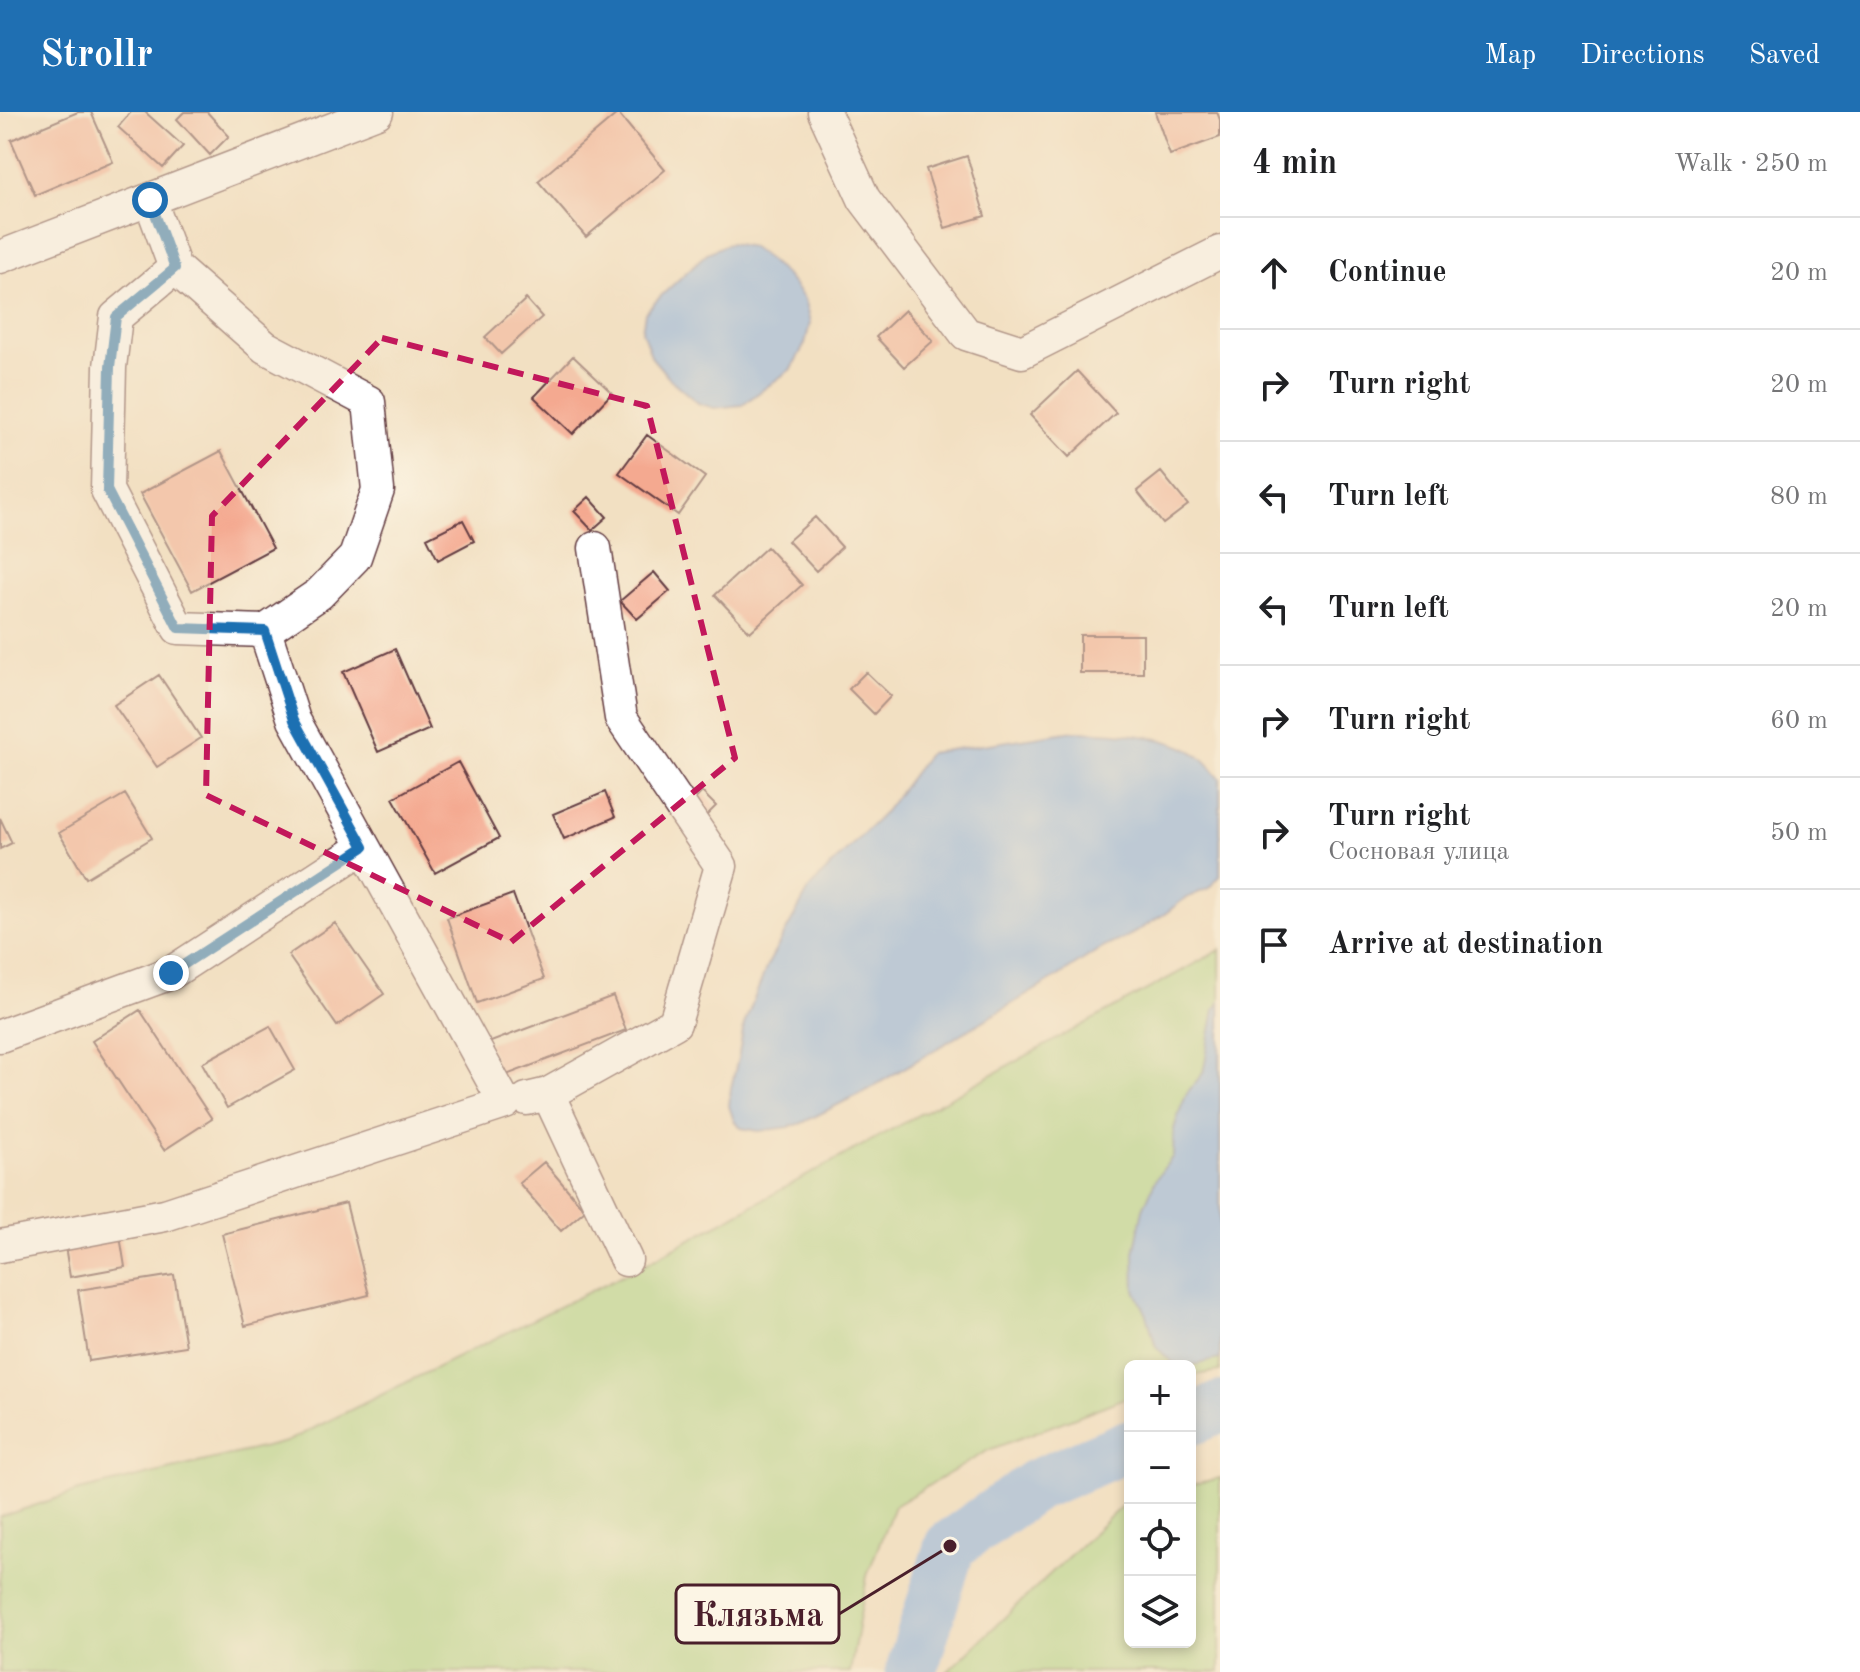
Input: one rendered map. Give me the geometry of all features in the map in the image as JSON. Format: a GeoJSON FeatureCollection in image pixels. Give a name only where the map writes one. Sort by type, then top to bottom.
{"type":"FeatureCollection","features":[{"type":"Feature","properties":{"kind":"street"},"geometry":{"type":"LineString","coordinates":[[0,257],[377,112]]}},
{"type":"Feature","properties":{"kind":"street"},"geometry":{"type":"LineString","coordinates":[[824,112],[864,199],[966,334],[1022,352],[1220,252]]}},
{"type":"Feature","properties":{"kind":"street"},"geometry":{"type":"LineString","coordinates":[[150,200],[175,268],[265,347],[369,402],[378,490],[355,557],[319,594],[265,631],[178,628],[107,490],[110,367],[116,317],[175,268]]}},
{"type":"Feature","properties":{"kind":"street"},"geometry":{"type":"LineString","coordinates":[[0,1246],[165,1215],[505,1103],[548,1094],[675,1023],[721,866],[621,718],[595,548]]}},
{"type":"Feature","properties":{"kind":"street"},"geometry":{"type":"LineString","coordinates":[[265,631],[294,720],[505,1103]]}},
{"type":"Feature","properties":{"kind":"street"},"geometry":{"type":"LineString","coordinates":[[0,1036],[171,973],[364,847]]}},
{"type":"Feature","properties":{"kind":"street"},"geometry":{"type":"LineString","coordinates":[[548,1094],[626,1260]]}},
{"type":"Feature","properties":{"kind":"highlighted area"},"geometry":{"type":"Polygon","coordinates":[[[382,338],[647,406],[735,758],[511,942],[206,795],[212,516],[382,338]]]}},
{"type":"Feature","properties":{"kind":"green space"},"geometry":{"type":"Polygon","coordinates":[[[1220,950],[1220,1371],[1196,1375],[1196,1360],[1124,1360],[1124,1398],[989,1450],[894,1506],[867,1576],[850,1672],[0,1672],[0,1517],[79,1491],[286,1442],[645,1264],[1220,950]]]}},
{"type":"Feature","properties":{"kind":"green space"},"geometry":{"type":"Polygon","coordinates":[[[1220,1478],[1220,1672],[947,1672],[1124,1504],[1124,1648],[1196,1648],[1196,1484],[1220,1478]]]}},
{"type":"Feature","properties":{"kind":"water"},"geometry":{"type":"Polygon","coordinates":[[[730,243],[751,247],[787,277],[804,299],[810,323],[805,344],[791,369],[742,405],[714,408],[698,403],[671,380],[652,358],[642,331],[645,313],[662,295],[707,253],[730,243]]]}},
{"type":"Feature","properties":{"kind":"water"},"geometry":{"type":"Polygon","coordinates":[[[1074,731],[1159,739],[1191,751],[1205,761],[1220,778],[1220,876],[1209,888],[1184,899],[1132,934],[1098,950],[867,1090],[789,1127],[759,1131],[741,1128],[734,1121],[729,1106],[744,1025],[767,966],[811,886],[883,814],[929,753],[1074,731]]]}},
{"type":"Feature","properties":{"kind":"water"},"geometry":{"type":"Polygon","coordinates":[[[1220,1001],[1220,1359],[1196,1364],[1196,1360],[1170,1360],[1156,1347],[1147,1315],[1135,1290],[1134,1253],[1143,1209],[1156,1179],[1173,1156],[1174,1129],[1180,1110],[1187,1093],[1203,1073],[1215,1009],[1220,1001]]]}},
{"type":"Feature","properties":{"kind":"building"},"geometry":{"type":"Polygon","coordinates":[[[78,112],[91,112],[113,162],[35,195],[11,140],[78,112]]]}},
{"type":"Feature","properties":{"kind":"building"},"geometry":{"type":"Polygon","coordinates":[[[131,112],[145,112],[183,146],[163,168],[118,127],[131,112]]]}},
{"type":"Feature","properties":{"kind":"building"},"geometry":{"type":"Polygon","coordinates":[[[184,112],[207,112],[229,136],[210,155],[177,119],[184,112]]]}},
{"type":"Feature","properties":{"kind":"building"},"geometry":{"type":"Polygon","coordinates":[[[1155,112],[1217,112],[1220,137],[1170,155],[1155,112]]]}},
{"type":"Feature","properties":{"kind":"building"},"geometry":{"type":"Polygon","coordinates":[[[618,113],[665,170],[586,237],[538,181],[618,113]]]}},
{"type":"Feature","properties":{"kind":"building"},"geometry":{"type":"Polygon","coordinates":[[[967,156],[985,216],[945,228],[926,169],[967,156]]]}},
{"type":"Feature","properties":{"kind":"building"},"geometry":{"type":"Polygon","coordinates":[[[526,299],[542,317],[501,354],[485,337],[526,299]]]}},
{"type":"Feature","properties":{"kind":"building"},"geometry":{"type":"Polygon","coordinates":[[[905,310],[933,341],[904,367],[876,337],[905,310]]]}},
{"type":"Feature","properties":{"kind":"building"},"geometry":{"type":"Polygon","coordinates":[[[573,356],[612,393],[573,434],[534,397],[573,356]]]}},
{"type":"Feature","properties":{"kind":"building"},"geometry":{"type":"Polygon","coordinates":[[[1077,371],[1116,413],[1069,457],[1030,415],[1077,371]]]}},
{"type":"Feature","properties":{"kind":"building"},"geometry":{"type":"Polygon","coordinates":[[[647,435],[705,477],[678,515],[619,473],[647,435]]]}},
{"type":"Feature","properties":{"kind":"building"},"geometry":{"type":"Polygon","coordinates":[[[221,451],[273,548],[192,591],[140,494],[221,451]]]}},
{"type":"Feature","properties":{"kind":"building"},"geometry":{"type":"Polygon","coordinates":[[[1161,472],[1188,505],[1163,524],[1137,491],[1161,472]]]}},
{"type":"Feature","properties":{"kind":"building"},"geometry":{"type":"Polygon","coordinates":[[[589,497],[607,517],[592,530],[574,511],[589,497]]]}},
{"type":"Feature","properties":{"kind":"building"},"geometry":{"type":"Polygon","coordinates":[[[815,517],[842,547],[816,571],[788,541],[815,517]]]}},
{"type":"Feature","properties":{"kind":"building"},"geometry":{"type":"Polygon","coordinates":[[[463,520],[474,541],[438,560],[427,538],[463,520]]]}},
{"type":"Feature","properties":{"kind":"building"},"geometry":{"type":"Polygon","coordinates":[[[767,547],[802,585],[750,632],[715,595],[767,547]]]}},
{"type":"Feature","properties":{"kind":"building"},"geometry":{"type":"Polygon","coordinates":[[[654,572],[670,591],[637,619],[620,601],[654,572]]]}},
{"type":"Feature","properties":{"kind":"building"},"geometry":{"type":"Polygon","coordinates":[[[1080,635],[1143,635],[1143,673],[1080,673],[1080,635]]]}},
{"type":"Feature","properties":{"kind":"building"},"geometry":{"type":"Polygon","coordinates":[[[395,649],[430,729],[378,752],[343,672],[395,649]]]}},
{"type":"Feature","properties":{"kind":"building"},"geometry":{"type":"Polygon","coordinates":[[[866,672],[891,696],[874,714],[849,689],[866,672]]]}},
{"type":"Feature","properties":{"kind":"building"},"geometry":{"type":"Polygon","coordinates":[[[159,675],[201,738],[157,767],[114,705],[159,675]]]}},
{"type":"Feature","properties":{"kind":"building"},"geometry":{"type":"Polygon","coordinates":[[[458,762],[499,838],[435,873],[393,798],[458,762]]]}},
{"type":"Feature","properties":{"kind":"building"},"geometry":{"type":"Polygon","coordinates":[[[605,792],[615,817],[564,839],[553,814],[605,792]]]}},
{"type":"Feature","properties":{"kind":"building"},"geometry":{"type":"Polygon","coordinates":[[[702,792],[716,806],[699,823],[685,810],[702,792]]]}},
{"type":"Feature","properties":{"kind":"building"},"geometry":{"type":"Polygon","coordinates":[[[125,794],[152,838],[86,878],[59,833],[125,794]]]}},
{"type":"Feature","properties":{"kind":"building"},"geometry":{"type":"Polygon","coordinates":[[[0,818],[12,843],[0,849],[0,818]]]}},
{"type":"Feature","properties":{"kind":"building"},"geometry":{"type":"Polygon","coordinates":[[[513,894],[544,979],[477,1003],[447,918],[513,894]]]}},
{"type":"Feature","properties":{"kind":"building"},"geometry":{"type":"Polygon","coordinates":[[[335,923],[384,994],[337,1026],[288,955],[335,923]]]}},
{"type":"Feature","properties":{"kind":"building"},"geometry":{"type":"Polygon","coordinates":[[[613,996],[626,1030],[501,1077],[488,1043],[613,996]]]}},
{"type":"Feature","properties":{"kind":"building"},"geometry":{"type":"Polygon","coordinates":[[[140,1010],[212,1119],[164,1150],[92,1041],[140,1010]]]}},
{"type":"Feature","properties":{"kind":"building"},"geometry":{"type":"Polygon","coordinates":[[[270,1026],[295,1070],[227,1108],[202,1063],[270,1026]]]}},
{"type":"Feature","properties":{"kind":"building"},"geometry":{"type":"Polygon","coordinates":[[[544,1162],[585,1210],[561,1231],[519,1183],[544,1162]]]}},
{"type":"Feature","properties":{"kind":"building"},"geometry":{"type":"Polygon","coordinates":[[[346,1203],[369,1295],[245,1326],[222,1234],[346,1203]]]}},
{"type":"Feature","properties":{"kind":"building"},"geometry":{"type":"Polygon","coordinates":[[[120,1236],[125,1267],[70,1277],[65,1246],[120,1236]]]}},
{"type":"Feature","properties":{"kind":"building"},"geometry":{"type":"Polygon","coordinates":[[[174,1275],[186,1346],[89,1361],[78,1290],[174,1275]]]}},
{"type":"Feature","properties":{"kind":"waterway"},"geometry":{"type":"LineString","coordinates":[[1196,1417],[1220,1407]]}},
{"type":"Feature","properties":{"kind":"waterway"},"geometry":{"type":"LineString","coordinates":[[911,1672],[950,1546],[1036,1485],[1124,1448]]}},
{"type":"Feature","properties":{"kind":"place","name":"Клязьма"},"geometry":{"type":"Point","coordinates":[950,1546]}},
{"type":"Feature","properties":{"kind":"route"},"geometry":{"type":"LineString","coordinates":[[150,200],[175,268],[116,317],[110,367],[107,490],[178,628],[265,631],[294,720],[364,847],[171,973]]}}]}
